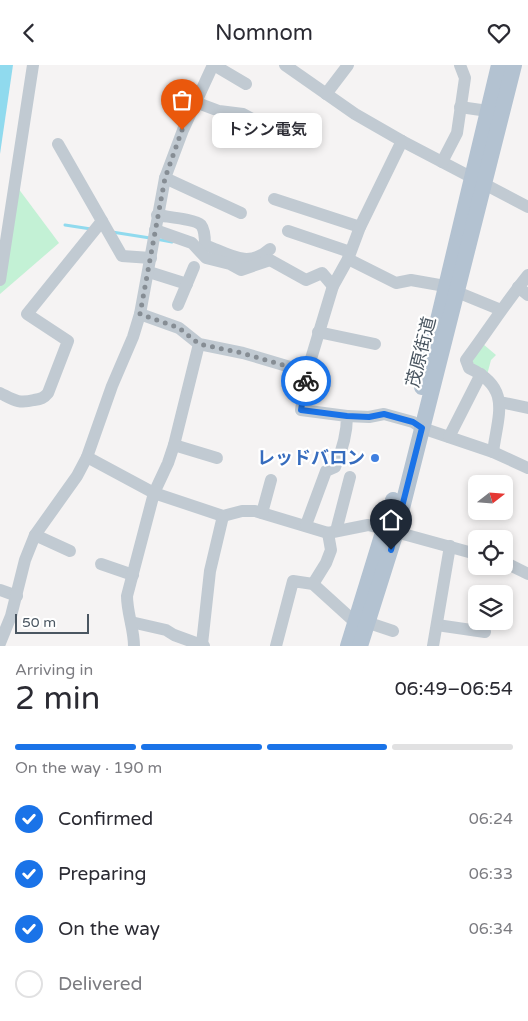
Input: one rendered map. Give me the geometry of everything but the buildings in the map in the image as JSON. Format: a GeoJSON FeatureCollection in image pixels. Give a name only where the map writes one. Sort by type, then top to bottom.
{"type":"FeatureCollection","features":[{"type":"Feature","properties":{"kind":"main road","name":"茂原街道"},"geometry":{"type":"LineString","coordinates":[[478,181],[488,111],[499,65]]}},
{"type":"Feature","properties":{"kind":"main road","name":"茂原街道"},"geometry":{"type":"LineString","coordinates":[[360,646],[362,623],[391,530],[478,181],[514,65]]}},
{"type":"Feature","properties":{"kind":"main road","name":"茂原街道"},"geometry":{"type":"LineString","coordinates":[[348,646],[362,623]]}},
{"type":"Feature","properties":{"kind":"street"},"geometry":{"type":"LineString","coordinates":[[0,280],[33,65]]}},
{"type":"Feature","properties":{"kind":"street"},"geometry":{"type":"LineString","coordinates":[[0,643],[5,614],[16,596],[25,560],[35,535],[77,476],[87,457],[112,386],[133,337],[149,272],[157,215],[165,178],[195,102],[214,65],[246,84]]}},
{"type":"Feature","properties":{"kind":"street"},"geometry":{"type":"LineString","coordinates":[[285,65],[355,114],[402,141],[478,181],[527,204]]}},
{"type":"Feature","properties":{"kind":"street"},"geometry":{"type":"LineString","coordinates":[[326,94],[348,65]]}},
{"type":"Feature","properties":{"kind":"street"},"geometry":{"type":"LineString","coordinates":[[442,162],[457,133],[465,78],[460,65]]}},
{"type":"Feature","properties":{"kind":"street"},"geometry":{"type":"LineString","coordinates":[[195,102],[219,111],[243,114],[276,133]]}},
{"type":"Feature","properties":{"kind":"street"},"geometry":{"type":"LineString","coordinates":[[460,107],[488,111]]}},
{"type":"Feature","properties":{"kind":"street"},"geometry":{"type":"LineString","coordinates":[[402,141],[360,227],[349,256],[333,285],[307,372],[301,410],[347,416],[369,417],[384,414],[493,452],[528,467]]}},
{"type":"Feature","properties":{"kind":"street"},"geometry":{"type":"LineString","coordinates":[[58,144],[122,256],[151,258]]}},
{"type":"Feature","properties":{"kind":"street"},"geometry":{"type":"LineString","coordinates":[[165,178],[241,213]]}},
{"type":"Feature","properties":{"kind":"street"},"geometry":{"type":"LineString","coordinates":[[274,199],[360,227]]}},
{"type":"Feature","properties":{"kind":"street"},"geometry":{"type":"LineString","coordinates":[[157,215],[195,222],[201,225],[204,232],[205,245],[244,260],[263,256],[270,249]]}},
{"type":"Feature","properties":{"kind":"street"},"geometry":{"type":"LineString","coordinates":[[0,393],[17,402],[25,403],[44,398],[48,393],[68,341],[27,315],[102,221]]}},
{"type":"Feature","properties":{"kind":"street"},"geometry":{"type":"LineString","coordinates":[[155,230],[192,243],[206,258],[230,264],[241,270],[270,261],[306,280],[322,273],[333,285]]}},
{"type":"Feature","properties":{"kind":"street"},"geometry":{"type":"LineString","coordinates":[[288,231],[349,256],[396,283],[411,280],[451,289],[500,309]]}},
{"type":"Feature","properties":{"kind":"street"},"geometry":{"type":"LineString","coordinates":[[178,305],[194,267]]}},
{"type":"Feature","properties":{"kind":"street"},"geometry":{"type":"LineString","coordinates":[[149,272],[187,284]]}},
{"type":"Feature","properties":{"kind":"street"},"geometry":{"type":"LineString","coordinates":[[493,452],[500,402],[496,388],[481,373],[469,368],[466,360],[486,334],[500,309],[523,291],[528,275]]}},
{"type":"Feature","properties":{"kind":"street"},"geometry":{"type":"LineString","coordinates":[[140,314],[179,328],[199,344],[242,353],[307,372]]}},
{"type":"Feature","properties":{"kind":"street"},"geometry":{"type":"LineString","coordinates":[[318,332],[375,343]]}},
{"type":"Feature","properties":{"kind":"street"},"geometry":{"type":"LineString","coordinates":[[134,646],[127,595],[154,493],[174,445],[199,344]]}},
{"type":"Feature","properties":{"kind":"street"},"geometry":{"type":"LineString","coordinates":[[450,437],[481,373]]}},
{"type":"Feature","properties":{"kind":"street"},"geometry":{"type":"LineString","coordinates":[[500,402],[528,408]]}},
{"type":"Feature","properties":{"kind":"street"},"geometry":{"type":"LineString","coordinates":[[306,525],[326,471],[335,467],[343,449],[347,416]]}},
{"type":"Feature","properties":{"kind":"street"},"geometry":{"type":"LineString","coordinates":[[174,445],[217,458]]}},
{"type":"Feature","properties":{"kind":"street"},"geometry":{"type":"LineString","coordinates":[[87,457],[154,493],[223,516],[242,511],[262,513],[332,532],[368,525],[468,552]]}},
{"type":"Feature","properties":{"kind":"street"},"geometry":{"type":"LineString","coordinates":[[313,584],[326,563],[331,550],[332,532],[350,477]]}},
{"type":"Feature","properties":{"kind":"street"},"geometry":{"type":"LineString","coordinates":[[262,513],[272,479]]}},
{"type":"Feature","properties":{"kind":"street"},"geometry":{"type":"LineString","coordinates":[[132,622],[166,630],[174,635],[203,645],[210,571],[223,516]]}},
{"type":"Feature","properties":{"kind":"street"},"geometry":{"type":"LineString","coordinates":[[35,535],[70,551]]}},
{"type":"Feature","properties":{"kind":"street"},"geometry":{"type":"LineString","coordinates":[[433,646],[450,546]]}},
{"type":"Feature","properties":{"kind":"street"},"geometry":{"type":"LineString","coordinates":[[101,564],[133,575]]}},
{"type":"Feature","properties":{"kind":"street"},"geometry":{"type":"LineString","coordinates":[[513,567],[528,575]]}},
{"type":"Feature","properties":{"kind":"street"},"geometry":{"type":"LineString","coordinates":[[276,646],[294,581],[313,584],[362,623],[393,631]]}},
{"type":"Feature","properties":{"kind":"street"},"geometry":{"type":"LineString","coordinates":[[0,590],[16,596]]}},
{"type":"Feature","properties":{"kind":"street"},"geometry":{"type":"LineString","coordinates":[[437,625],[485,633]]}},
{"type":"Feature","properties":{"kind":"green space"},"geometry":{"type":"Polygon","coordinates":[[[15,184],[59,243],[0,294],[0,280],[15,184]]]}},
{"type":"Feature","properties":{"kind":"green space"},"geometry":{"type":"Polygon","coordinates":[[[483,344],[496,355],[491,360],[487,375],[474,365],[472,360],[483,344]]]}},
{"type":"Feature","properties":{"kind":"water"},"geometry":{"type":"Polygon","coordinates":[[[0,65],[13,65],[0,154],[0,65]]]}},
{"type":"Feature","properties":{"kind":"waterway"},"geometry":{"type":"LineString","coordinates":[[65,225],[91,229]]}},
{"type":"Feature","properties":{"kind":"waterway"},"geometry":{"type":"LineString","coordinates":[[112,232],[150,238]]}},
{"type":"Feature","properties":{"kind":"waterway"},"geometry":{"type":"LineString","coordinates":[[156,239],[172,242]]}},
{"type":"Feature","properties":{"kind":"way so far"},"geometry":{"type":"LineString","coordinates":[[182,130],[165,178],[140,314],[179,328],[199,344],[242,353],[307,372],[306,381]]}},
{"type":"Feature","properties":{"kind":"place","name":"トシン電気"},"geometry":{"type":"Point","coordinates":[182,130]}},
{"type":"Feature","properties":{"kind":"place","name":"レッドバロン"},"geometry":{"type":"Point","coordinates":[375,458]}},
{"type":"Feature","properties":{"kind":"route"},"geometry":{"type":"LineString","coordinates":[[306,381],[301,410],[347,416],[369,417],[384,414],[413,422],[422,428],[391,550]]}}]}
